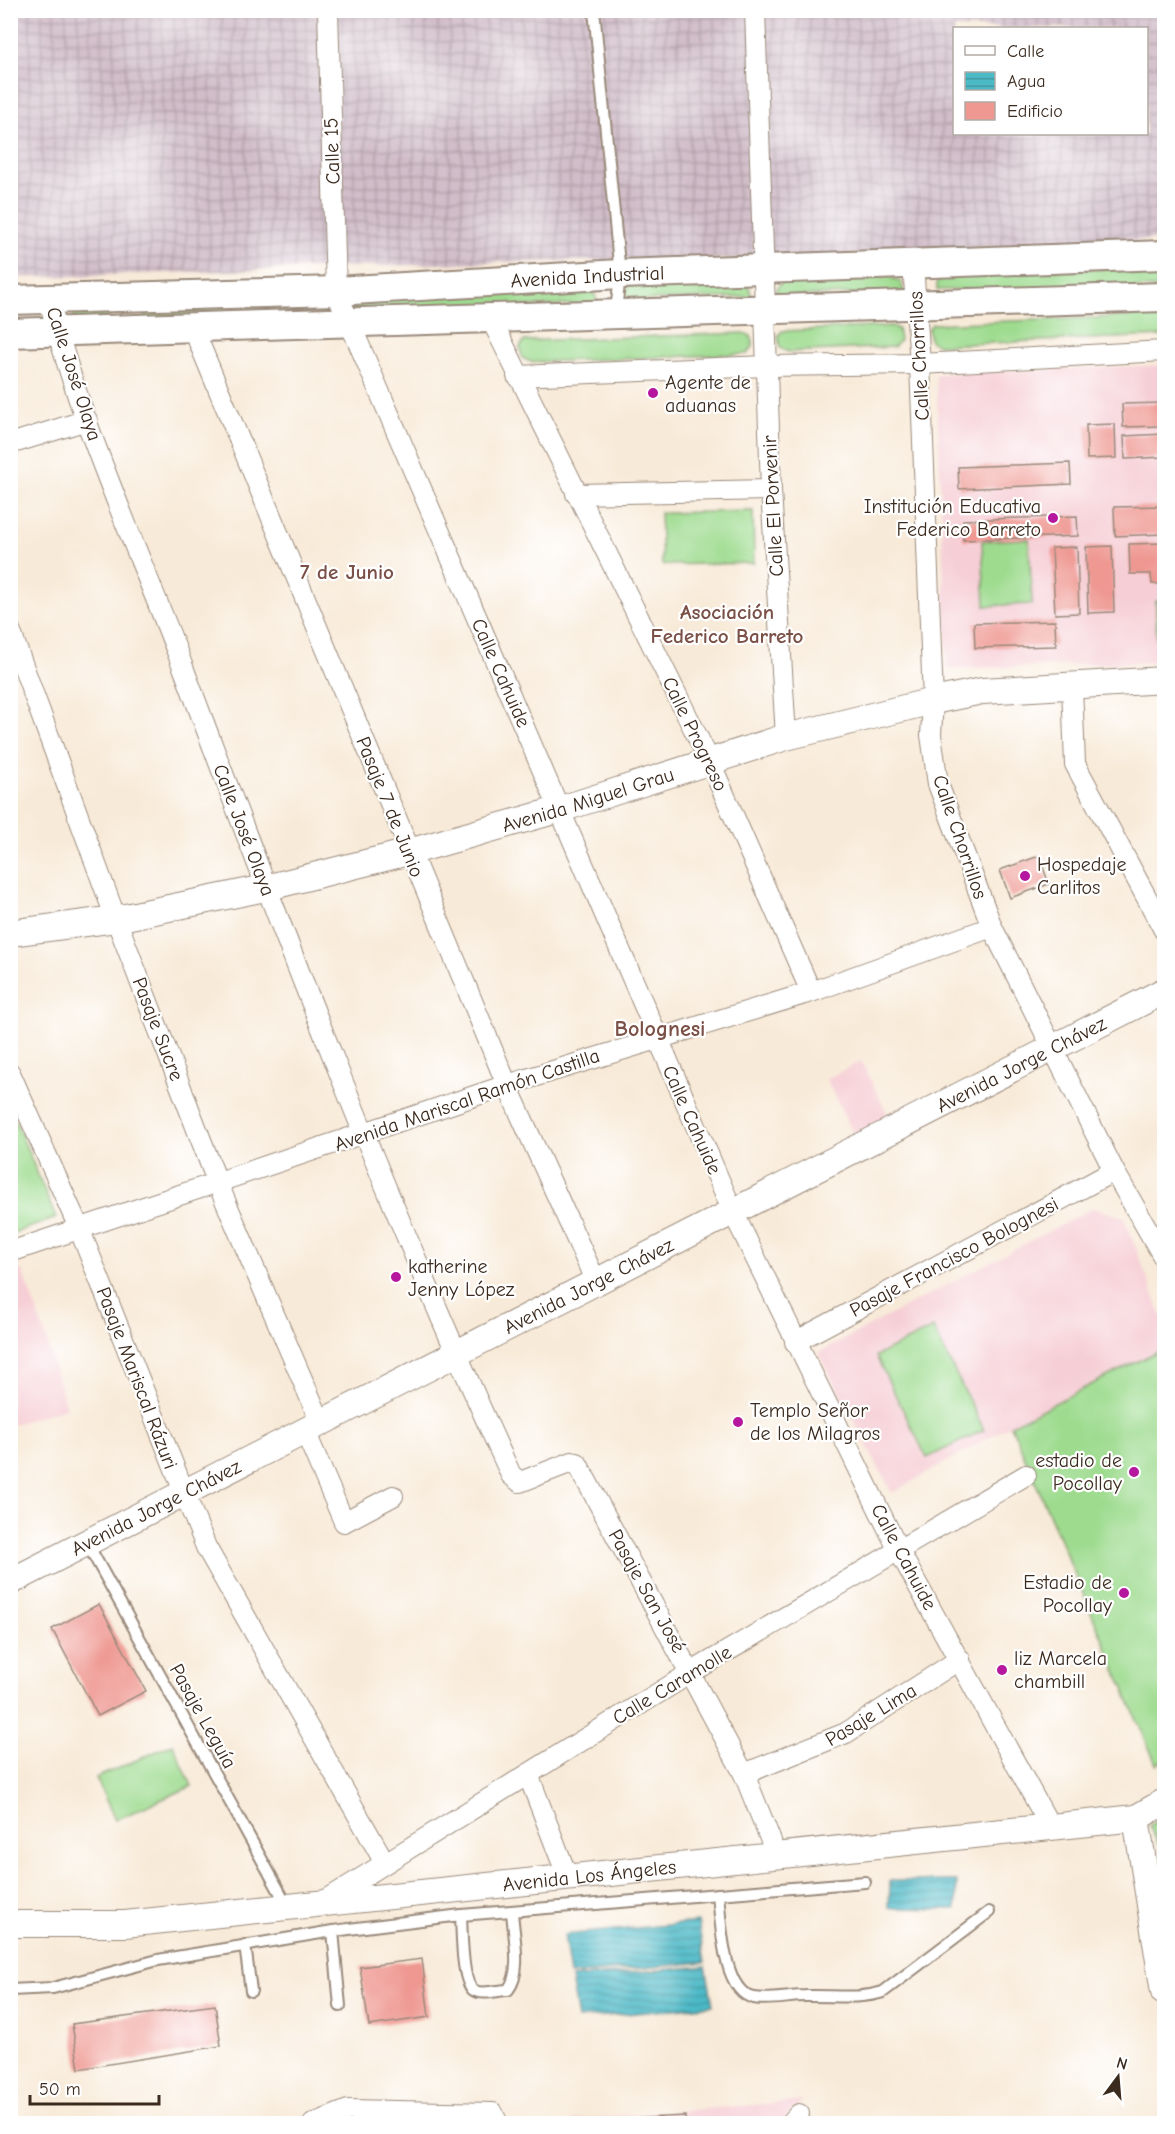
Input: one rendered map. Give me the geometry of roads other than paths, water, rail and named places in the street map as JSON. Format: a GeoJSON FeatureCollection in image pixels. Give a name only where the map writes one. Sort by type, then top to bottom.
{"type":"FeatureCollection","features":[{"type":"Feature","properties":{"kind":"main road","name":"Avenida Industrial"},"geometry":{"type":"LineString","coordinates":[[10,300],[336,291],[620,274],[1164,255]]}},
{"type":"Feature","properties":{"kind":"main road"},"geometry":{"type":"LineString","coordinates":[[126,297],[128,329]]}},
{"type":"Feature","properties":{"kind":"main road","name":"Avenida Industrial"},"geometry":{"type":"LineString","coordinates":[[10,333],[1164,297]]}},
{"type":"Feature","properties":{"kind":"street","name":"Calle 15"},"geometry":{"type":"LineString","coordinates":[[328,10],[336,291]]}},
{"type":"Feature","properties":{"kind":"street","name":"Calle El Porvenir"},"geometry":{"type":"LineString","coordinates":[[755,10],[771,490],[786,737]]}},
{"type":"Feature","properties":{"kind":"street","name":"Calle Chorrillos"},"geometry":{"type":"LineString","coordinates":[[913,264],[920,364],[933,701],[931,735],[939,784],[992,927],[1114,1171],[1164,1258]]}},
{"type":"Feature","properties":{"kind":"street","name":"Calle Cahuide"},"geometry":{"type":"LineString","coordinates":[[336,291],[561,809],[656,1038],[733,1212],[899,1551],[1051,1828]]}},
{"type":"Feature","properties":{"kind":"street","name":"Calle José Olaya"},"geometry":{"type":"LineString","coordinates":[[49,299],[57,331],[87,420],[265,888],[364,1135],[456,1354],[511,1475],[520,1482],[572,1462]]}},
{"type":"Feature","properties":{"kind":"street","name":"Calle Progreso"},"geometry":{"type":"LineString","coordinates":[[491,319],[517,376],[710,762],[811,992]]}},
{"type":"Feature","properties":{"kind":"street","name":"Pasaje 7 de Junio"},"geometry":{"type":"LineString","coordinates":[[193,328],[507,1085],[596,1282]]}},
{"type":"Feature","properties":{"kind":"street"},"geometry":{"type":"LineString","coordinates":[[517,376],[767,366],[920,364],[1164,351]]}},
{"type":"Feature","properties":{"kind":"street"},"geometry":{"type":"LineString","coordinates":[[10,444],[87,420]]}},
{"type":"Feature","properties":{"kind":"street"},"geometry":{"type":"LineString","coordinates":[[576,494],[771,490]]}},
{"type":"Feature","properties":{"kind":"street","name":"Pasaje Sucre"},"geometry":{"type":"LineString","coordinates":[[10,630],[116,919],[313,1427],[344,1522],[393,1496]]}},
{"type":"Feature","properties":{"kind":"street","name":"Avenida Miguel Grau"},"geometry":{"type":"LineString","coordinates":[[10,933],[116,919],[265,888],[409,852],[561,809],[786,737],[933,701],[982,691],[1164,680]]}},
{"type":"Feature","properties":{"kind":"street"},"geometry":{"type":"LineString","coordinates":[[1072,686],[1075,764],[1164,930]]}},
{"type":"Feature","properties":{"kind":"street","name":"Avenida Mariscal Ramón Castilla"},"geometry":{"type":"LineString","coordinates":[[10,1252],[364,1135],[507,1085],[811,992],[992,927]]}},
{"type":"Feature","properties":{"kind":"street","name":"Avenida Jorge Chávez"},"geometry":{"type":"LineString","coordinates":[[10,1582],[1164,990]]}},
{"type":"Feature","properties":{"kind":"street","name":"Pasaje Mariscal Rázuri"},"geometry":{"type":"LineString","coordinates":[[13,1084],[79,1228],[206,1547],[385,1863]]}},
{"type":"Feature","properties":{"kind":"street","name":"Pasaje Francisco Bolognesi"},"geometry":{"type":"LineString","coordinates":[[795,1342],[1114,1171]]}},
{"type":"Feature","properties":{"kind":"street","name":"Pasaje San José"},"geometry":{"type":"LineString","coordinates":[[572,1462],[577,1463],[580,1467],[692,1672],[744,1774],[771,1842],[774,1858]]}},
{"type":"Feature","properties":{"kind":"street","name":"Calle Caramolle"},"geometry":{"type":"LineString","coordinates":[[322,1902],[692,1672],[1026,1475]]}},
{"type":"Feature","properties":{"kind":"street","name":"Pasaje Lima"},"geometry":{"type":"LineString","coordinates":[[744,1774],[846,1733],[960,1659]]}},
{"type":"Feature","properties":{"kind":"street"},"geometry":{"type":"LineString","coordinates":[[528,1774],[568,1878]]}},
{"type":"Feature","properties":{"kind":"street","name":"Avenida Los Ángeles"},"geometry":{"type":"LineString","coordinates":[[10,1924],[67,1926],[126,1924],[322,1902],[774,1858],[1136,1818],[1164,1802]]}},
{"type":"Feature","properties":{"kind":"street"},"geometry":{"type":"LineString","coordinates":[[1136,1818],[1164,1992]]}},
{"type":"Feature","properties":{"kind":"street"},"geometry":{"type":"LineString","coordinates":[[313,2124],[348,2109],[368,2117],[493,2113],[498,2124]]}},
{"type":"Feature","properties":{"kind":"lane"},"geometry":{"type":"LineString","coordinates":[[594,10],[620,274],[616,315]]}},
{"type":"Feature","properties":{"kind":"lane","name":"Pasaje Leguía"},"geometry":{"type":"LineString","coordinates":[[87,1543],[288,1907]]}},
{"type":"Feature","properties":{"kind":"lane"},"geometry":{"type":"LineString","coordinates":[[10,1990],[53,1988],[158,1960],[333,1931],[461,1915],[865,1882]]}},
{"type":"Feature","properties":{"kind":"lane"},"geometry":{"type":"LineString","coordinates":[[718,1894],[726,1958],[732,1977],[742,1993],[755,1998],[822,1995],[848,1998],[867,1997],[884,1992],[989,1912]]}},
{"type":"Feature","properties":{"kind":"lane"},"geometry":{"type":"LineString","coordinates":[[461,1915],[466,1978],[470,1988],[478,1992],[508,1990],[514,1982],[512,1911]]}},
{"type":"Feature","properties":{"kind":"lane"},"geometry":{"type":"LineString","coordinates":[[333,1931],[340,2006]]}},
{"type":"Feature","properties":{"kind":"lane"},"geometry":{"type":"LineString","coordinates":[[245,1945],[251,1991]]}},
{"type":"Feature","properties":{"kind":"water"},"geometry":{"type":"Polygon","coordinates":[[[890,1881],[957,1881],[956,1909],[889,1908],[890,1881]]]}},
{"type":"Feature","properties":{"kind":"water"},"geometry":{"type":"Polygon","coordinates":[[[698,1922],[705,1962],[570,1975],[564,1935],[698,1922]]]}},
{"type":"Feature","properties":{"kind":"water"},"geometry":{"type":"Polygon","coordinates":[[[706,1966],[713,2005],[578,2019],[571,1978],[706,1966]]]}},
{"type":"Feature","properties":{"kind":"place","name":"Agente de aduanas"},"geometry":{"type":"Point","coordinates":[653,393]}},
{"type":"Feature","properties":{"kind":"place","name":"Institución Educativa Federico Barreto"},"geometry":{"type":"Point","coordinates":[1053,518]}},
{"type":"Feature","properties":{"kind":"place","name":"Hospedaje Carlitos"},"geometry":{"type":"Point","coordinates":[1025,876]}},
{"type":"Feature","properties":{"kind":"place","name":"katherine Jenny López"},"geometry":{"type":"Point","coordinates":[396,1277]}},
{"type":"Feature","properties":{"kind":"place","name":"Templo Señor de los Milagros"},"geometry":{"type":"Point","coordinates":[738,1422]}},
{"type":"Feature","properties":{"kind":"place","name":"estadio de Pocollay"},"geometry":{"type":"Point","coordinates":[1134,1472]}},
{"type":"Feature","properties":{"kind":"place","name":"Estadio de Pocollay"},"geometry":{"type":"Point","coordinates":[1124,1593]}},
{"type":"Feature","properties":{"kind":"place","name":"liz Marcela chambill"},"geometry":{"type":"Point","coordinates":[1002,1670]}},
{"type":"Feature","properties":{"kind":"district","name":"7 de Junio"},"geometry":{"type":"Point","coordinates":[347,572]}},
{"type":"Feature","properties":{"kind":"district","name":"Asociación Federico Barreto"},"geometry":{"type":"Point","coordinates":[727,624]}},
{"type":"Feature","properties":{"kind":"district","name":"Bolognesi"},"geometry":{"type":"Point","coordinates":[660,1029]}}]}
